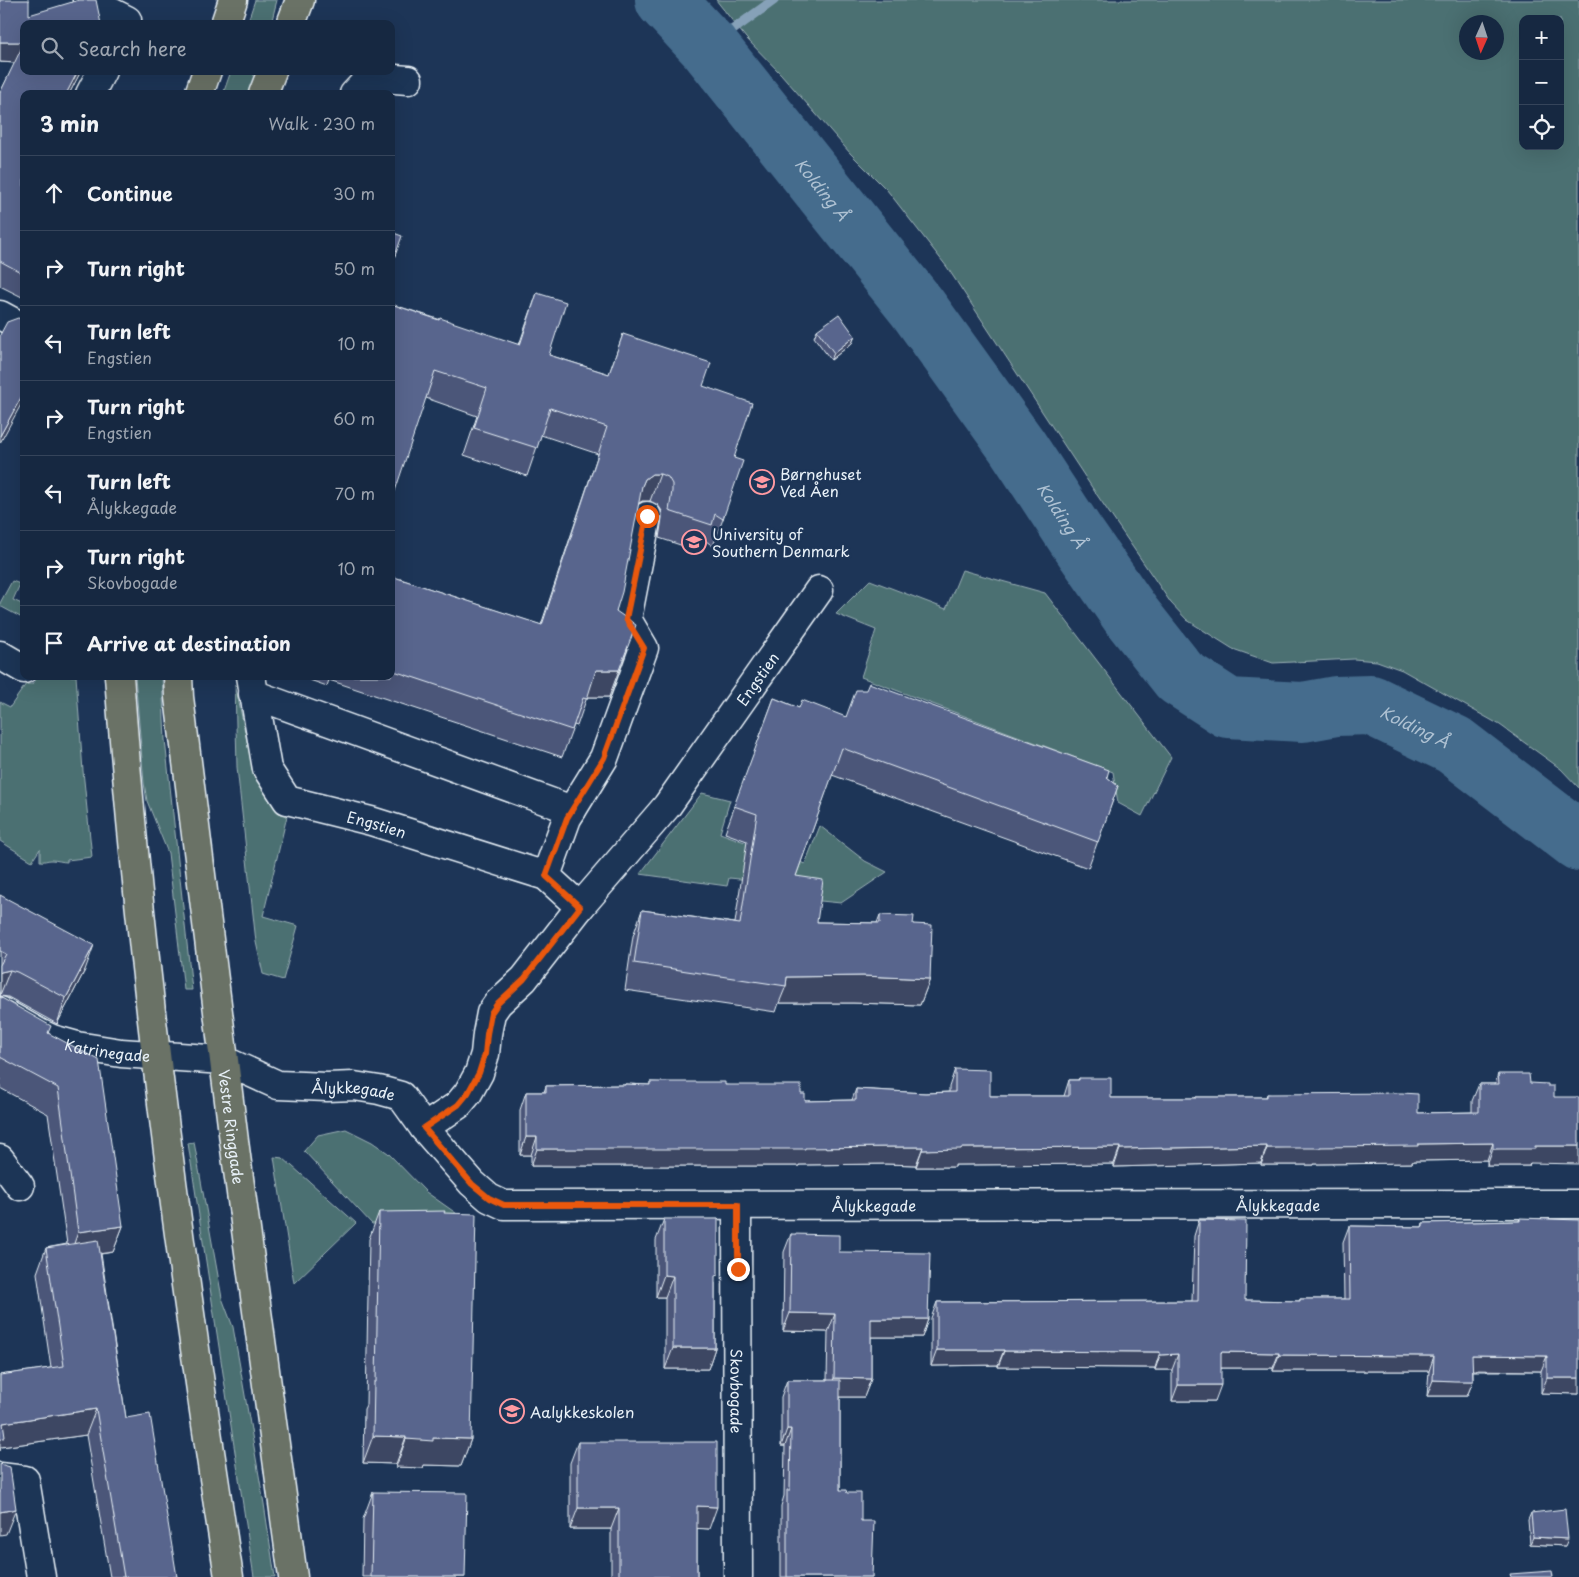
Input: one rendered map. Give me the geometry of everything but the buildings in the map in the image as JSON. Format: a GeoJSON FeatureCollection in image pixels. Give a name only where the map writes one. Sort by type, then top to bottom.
{"type":"FeatureCollection","features":[{"type":"Feature","properties":{"kind":"main road"},"geometry":{"type":"LineString","coordinates":[[226,20],[233,0]]}},
{"type":"Feature","properties":{"kind":"main road"},"geometry":{"type":"LineString","coordinates":[[292,20],[300,0]]}},
{"type":"Feature","properties":{"kind":"main road"},"geometry":{"type":"LineString","coordinates":[[200,90],[206,75]]}},
{"type":"Feature","properties":{"kind":"main road"},"geometry":{"type":"LineString","coordinates":[[265,90],[270,75]]}},
{"type":"Feature","properties":{"kind":"main road"},"geometry":{"type":"LineString","coordinates":[[119,680],[129,804],[155,1056],[229,1577]]}},
{"type":"Feature","properties":{"kind":"main road","name":"Vestre Ringgade"},"geometry":{"type":"LineString","coordinates":[[178,680],[223,1060],[293,1577]]}},
{"type":"Feature","properties":{"kind":"street"},"geometry":{"type":"LineString","coordinates":[[87,0],[127,20]]}},
{"type":"Feature","properties":{"kind":"street"},"geometry":{"type":"LineString","coordinates":[[92,90],[100,75]]}},
{"type":"Feature","properties":{"kind":"street"},"geometry":{"type":"LineString","coordinates":[[358,90],[370,77],[408,80]]}},
{"type":"Feature","properties":{"kind":"street"},"geometry":{"type":"LineString","coordinates":[[0,315],[20,326]]}},
{"type":"Feature","properties":{"kind":"street"},"geometry":{"type":"LineString","coordinates":[[546,876],[567,818],[604,758],[644,648],[626,619],[647,516]]}},
{"type":"Feature","properties":{"kind":"street","name":"Engstien"},"geometry":{"type":"LineString","coordinates":[[424,1128],[458,1105],[468,1093],[479,1073],[485,1054],[491,1013],[498,1003],[524,979],[580,907],[667,806],[819,590]]}},
{"type":"Feature","properties":{"kind":"street"},"geometry":{"type":"LineString","coordinates":[[0,656],[20,667]]}},
{"type":"Feature","properties":{"kind":"street"},"geometry":{"type":"LineString","coordinates":[[252,685],[572,810]]}},
{"type":"Feature","properties":{"kind":"street","name":"Engstien"},"geometry":{"type":"LineString","coordinates":[[252,685],[267,769],[286,800],[371,821],[546,876],[580,907]]}},
{"type":"Feature","properties":{"kind":"street","name":"Katrinegade"},"geometry":{"type":"LineString","coordinates":[[0,1011],[38,1033],[77,1046],[121,1053],[223,1060]]}},
{"type":"Feature","properties":{"kind":"street","name":"Ålykkegade"},"geometry":{"type":"LineString","coordinates":[[223,1060],[278,1085],[354,1086],[402,1096],[424,1128],[472,1184],[489,1198],[504,1205],[1579,1204]]}},
{"type":"Feature","properties":{"kind":"street"},"geometry":{"type":"LineString","coordinates":[[0,1159],[20,1186]]}},
{"type":"Feature","properties":{"kind":"street","name":"Skovbogade"},"geometry":{"type":"LineString","coordinates":[[738,1205],[738,1577]]}},
{"type":"Feature","properties":{"kind":"street"},"geometry":{"type":"LineString","coordinates":[[0,1477],[25,1480],[41,1577]]}},
{"type":"Feature","properties":{"kind":"green space"},"geometry":{"type":"Polygon","coordinates":[[[255,0],[277,0],[272,20],[248,20],[255,0]]]}},
{"type":"Feature","properties":{"kind":"green space"},"geometry":{"type":"Polygon","coordinates":[[[716,0],[1579,0],[1579,788],[1561,769],[1500,725],[1402,670],[1377,661],[1354,659],[1273,663],[1233,649],[1187,620],[1171,603],[1095,492],[947,267],[887,190],[850,153],[781,74],[746,38],[716,0]]]}},
{"type":"Feature","properties":{"kind":"green space"},"geometry":{"type":"Polygon","coordinates":[[[230,75],[255,75],[250,90],[224,90],[230,75]]]}},
{"type":"Feature","properties":{"kind":"green space"},"geometry":{"type":"Polygon","coordinates":[[[962,570],[1045,593],[1171,757],[1142,816],[1118,803],[1113,772],[861,677],[876,630],[836,614],[870,580],[946,609],[962,570]]]}},
{"type":"Feature","properties":{"kind":"green space"},"geometry":{"type":"Polygon","coordinates":[[[12,581],[20,584],[13,600],[20,603],[20,617],[0,606],[12,581]]]}},
{"type":"Feature","properties":{"kind":"green space"},"geometry":{"type":"Polygon","coordinates":[[[36,680],[76,680],[92,857],[67,860],[67,862],[40,861],[40,849],[32,861],[0,841],[0,702],[10,707],[26,684],[33,684],[36,680]]]}},
{"type":"Feature","properties":{"kind":"green space"},"geometry":{"type":"Polygon","coordinates":[[[135,680],[162,680],[165,740],[192,990],[184,990],[168,853],[147,801],[135,680]]]}},
{"type":"Feature","properties":{"kind":"green space"},"geometry":{"type":"Polygon","coordinates":[[[235,684],[252,765],[287,816],[263,916],[298,926],[283,980],[263,974],[256,942],[237,767],[235,684]]]}},
{"type":"Feature","properties":{"kind":"green space"},"geometry":{"type":"Polygon","coordinates":[[[702,793],[730,800],[720,833],[805,864],[820,826],[865,861],[887,872],[841,903],[800,899],[783,883],[729,878],[727,886],[640,874],[702,793]]]}},
{"type":"Feature","properties":{"kind":"green space"},"geometry":{"type":"Polygon","coordinates":[[[346,1129],[372,1142],[388,1153],[426,1192],[470,1223],[372,1224],[304,1151],[318,1135],[346,1129]]]}},
{"type":"Feature","properties":{"kind":"green space"},"geometry":{"type":"Polygon","coordinates":[[[194,1142],[222,1298],[233,1327],[275,1577],[254,1577],[188,1143],[194,1142]]]}},
{"type":"Feature","properties":{"kind":"green space"},"geometry":{"type":"Polygon","coordinates":[[[274,1157],[283,1158],[356,1223],[294,1283],[274,1157]]]}},
{"type":"Feature","properties":{"kind":"waterway","name":"Kolding Å"},"geometry":{"type":"LineString","coordinates":[[665,0],[709,47],[917,307],[1017,446],[1131,615],[1180,677],[1228,708],[1303,712],[1336,706],[1371,705],[1454,745],[1579,841]]}},
{"type":"Feature","properties":{"kind":"waterway"},"geometry":{"type":"LineString","coordinates":[[709,47],[774,0]]}},
{"type":"Feature","properties":{"kind":"place","name":"Børnehuset Ved Åen"},"geometry":{"type":"Point","coordinates":[762,482]}},
{"type":"Feature","properties":{"kind":"place","name":"University of Southern Denmark"},"geometry":{"type":"Point","coordinates":[694,542]}},
{"type":"Feature","properties":{"kind":"place","name":"Aalykkeskolen"},"geometry":{"type":"Point","coordinates":[512,1411]}},
{"type":"Feature","properties":{"kind":"route"},"geometry":{"type":"LineString","coordinates":[[647,516],[626,619],[644,648],[604,758],[567,818],[546,876],[580,907],[524,979],[498,1003],[491,1013],[485,1054],[479,1073],[468,1093],[458,1105],[424,1128],[472,1184],[489,1198],[504,1205],[738,1205],[738,1269]]}}]}
